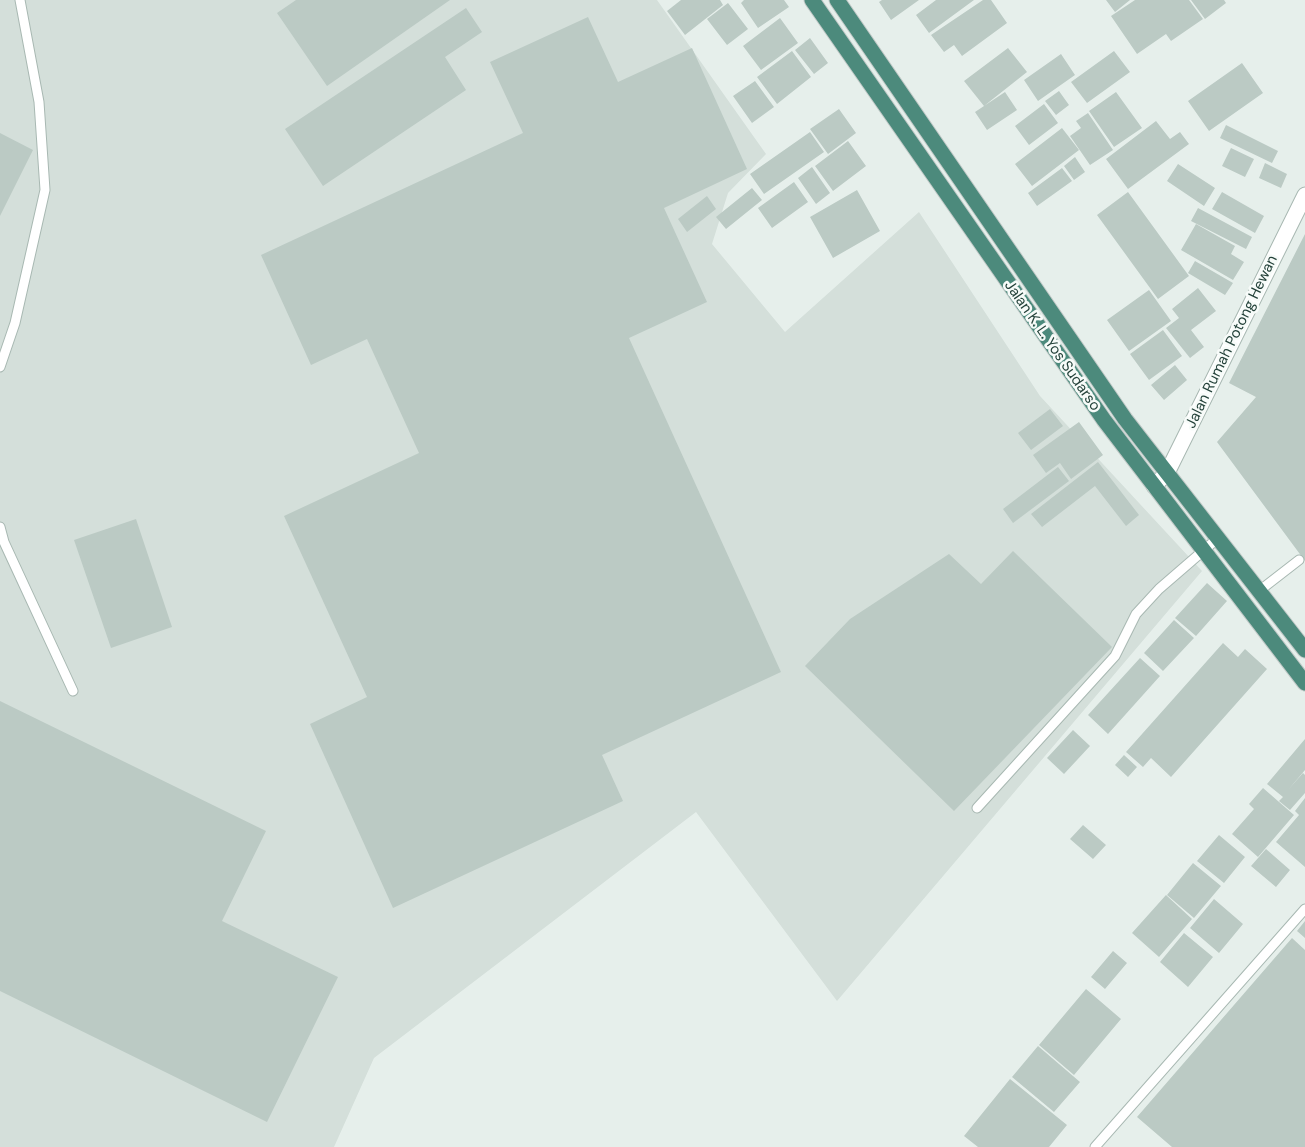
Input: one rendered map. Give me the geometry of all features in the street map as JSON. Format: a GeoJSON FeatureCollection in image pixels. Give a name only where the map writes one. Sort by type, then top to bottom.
{"type":"FeatureCollection","features":[{"type":"Feature","properties":{"kind":"highway","name":"Jalan K. L. Yos Sudarso"},"geometry":{"type":"LineString","coordinates":[[812,0],[1104,420],[1305,683]]}},
{"type":"Feature","properties":{"kind":"highway","name":"Jalan K. L. Yos Sudarso"},"geometry":{"type":"LineString","coordinates":[[837,0],[1125,419],[1305,650]]}},
{"type":"Feature","properties":{"kind":"street","name":"Jalan Rumah Potong Hewan"},"geometry":{"type":"LineString","coordinates":[[1154,486],[1167,473],[1305,195]]}},
{"type":"Feature","properties":{"kind":"lane"},"geometry":{"type":"LineString","coordinates":[[0,367],[15,323],[45,190],[39,102],[20,0]]}},
{"type":"Feature","properties":{"kind":"lane"},"geometry":{"type":"LineString","coordinates":[[0,527],[4,542],[73,690]]}},
{"type":"Feature","properties":{"kind":"lane"},"geometry":{"type":"LineString","coordinates":[[977,808],[1115,656],[1136,614],[1159,589],[1218,538]]}},
{"type":"Feature","properties":{"kind":"lane"},"geometry":{"type":"LineString","coordinates":[[1259,591],[1299,560]]}},
{"type":"Feature","properties":{"kind":"lane"},"geometry":{"type":"LineString","coordinates":[[1094,1147],[1305,910]]}},
{"type":"Feature","properties":{"kind":"shaded area"},"geometry":{"type":"Polygon","coordinates":[[[0,0],[657,0],[766,154],[728,193],[712,244],[785,332],[919,212],[1040,396],[1202,571],[837,1001],[696,812],[374,1058],[334,1147],[0,1147],[0,0]]]}},
{"type":"Feature","properties":{"kind":"building"},"geometry":{"type":"Polygon","coordinates":[[[296,0],[450,0],[327,86],[277,13],[296,0]]]}},
{"type":"Feature","properties":{"kind":"building"},"geometry":{"type":"Polygon","coordinates":[[[681,0],[720,0],[723,5],[685,35],[667,11],[681,0]]]}},
{"type":"Feature","properties":{"kind":"building"},"geometry":{"type":"Polygon","coordinates":[[[744,0],[784,0],[789,7],[758,28],[741,3],[744,0]]]}},
{"type":"Feature","properties":{"kind":"building"},"geometry":{"type":"Polygon","coordinates":[[[882,0],[919,0],[891,20],[879,2],[882,0]]]}},
{"type":"Feature","properties":{"kind":"building"},"geometry":{"type":"Polygon","coordinates":[[[936,0],[974,0],[929,33],[916,15],[936,0]]]}},
{"type":"Feature","properties":{"kind":"building"},"geometry":{"type":"Polygon","coordinates":[[[983,0],[991,0],[1007,23],[962,56],[954,45],[944,52],[931,35],[983,0]]]}},
{"type":"Feature","properties":{"kind":"building"},"geometry":{"type":"Polygon","coordinates":[[[1106,0],[1130,0],[1115,12],[1106,0]]]}},
{"type":"Feature","properties":{"kind":"building"},"geometry":{"type":"Polygon","coordinates":[[[1135,0],[1189,0],[1203,19],[1171,41],[1166,34],[1137,54],[1111,16],[1135,0]]]}},
{"type":"Feature","properties":{"kind":"building"},"geometry":{"type":"Polygon","coordinates":[[[1191,0],[1224,0],[1226,3],[1205,19],[1191,0]]]}},
{"type":"Feature","properties":{"kind":"building"},"geometry":{"type":"Polygon","coordinates":[[[728,3],[748,29],[727,45],[707,19],[728,3]]]}},
{"type":"Feature","properties":{"kind":"building"},"geometry":{"type":"Polygon","coordinates":[[[466,8],[482,32],[445,57],[466,90],[323,186],[285,129],[466,8]]]}},
{"type":"Feature","properties":{"kind":"building"},"geometry":{"type":"Polygon","coordinates":[[[588,17],[618,82],[692,48],[747,169],[664,208],[707,302],[629,338],[781,672],[602,755],[623,801],[393,908],[310,724],[367,697],[284,516],[419,453],[367,339],[311,365],[261,255],[523,133],[490,62],[588,17]]]}},
{"type":"Feature","properties":{"kind":"building"},"geometry":{"type":"Polygon","coordinates":[[[780,18],[798,43],[761,70],[743,46],[780,18]]]}},
{"type":"Feature","properties":{"kind":"building"},"geometry":{"type":"Polygon","coordinates":[[[810,38],[828,63],[814,74],[795,50],[810,38]]]}},
{"type":"Feature","properties":{"kind":"building"},"geometry":{"type":"Polygon","coordinates":[[[1008,48],[1027,72],[984,106],[964,81],[1008,48]]]}},
{"type":"Feature","properties":{"kind":"building"},"geometry":{"type":"Polygon","coordinates":[[[792,51],[811,77],[777,104],[757,77],[792,51]]]}},
{"type":"Feature","properties":{"kind":"building"},"geometry":{"type":"Polygon","coordinates":[[[1114,51],[1130,72],[1087,103],[1071,82],[1114,51]]]}},
{"type":"Feature","properties":{"kind":"building"},"geometry":{"type":"Polygon","coordinates":[[[1061,54],[1075,75],[1038,101],[1024,80],[1061,54]]]}},
{"type":"Feature","properties":{"kind":"building"},"geometry":{"type":"Polygon","coordinates":[[[1242,63],[1263,93],[1209,131],[1188,101],[1242,63]]]}},
{"type":"Feature","properties":{"kind":"building"},"geometry":{"type":"Polygon","coordinates":[[[755,81],[774,107],[752,123],[733,96],[755,81]]]}},
{"type":"Feature","properties":{"kind":"building"},"geometry":{"type":"Polygon","coordinates":[[[1059,91],[1069,105],[1056,115],[1045,101],[1059,91]]]}},
{"type":"Feature","properties":{"kind":"building"},"geometry":{"type":"Polygon","coordinates":[[[1005,92],[1017,110],[987,130],[975,112],[1005,92]]]}},
{"type":"Feature","properties":{"kind":"building"},"geometry":{"type":"Polygon","coordinates":[[[1116,92],[1142,128],[1114,147],[1089,111],[1116,92]]]}},
{"type":"Feature","properties":{"kind":"building"},"geometry":{"type":"Polygon","coordinates":[[[1044,104],[1058,123],[1029,145],[1015,126],[1044,104]]]}},
{"type":"Feature","properties":{"kind":"building"},"geometry":{"type":"Polygon","coordinates":[[[839,109],[856,133],[828,154],[810,129],[839,109]]]}},
{"type":"Feature","properties":{"kind":"building"},"geometry":{"type":"Polygon","coordinates":[[[1088,113],[1113,150],[1090,165],[1070,136],[1081,128],[1076,121],[1088,113]]]}},
{"type":"Feature","properties":{"kind":"building"},"geometry":{"type":"Polygon","coordinates":[[[1156,121],[1170,139],[1180,132],[1189,144],[1128,189],[1106,159],[1156,121]]]}},
{"type":"Feature","properties":{"kind":"building"},"geometry":{"type":"Polygon","coordinates":[[[1226,125],[1278,151],[1272,163],[1220,138],[1226,125]]]}},
{"type":"Feature","properties":{"kind":"building"},"geometry":{"type":"Polygon","coordinates":[[[1062,128],[1079,150],[1032,186],[1015,164],[1062,128]]]}},
{"type":"Feature","properties":{"kind":"building"},"geometry":{"type":"Polygon","coordinates":[[[810,132],[824,152],[764,194],[750,174],[810,132]]]}},
{"type":"Feature","properties":{"kind":"building"},"geometry":{"type":"Polygon","coordinates":[[[0,133],[33,150],[0,216],[0,133]]]}},
{"type":"Feature","properties":{"kind":"building"},"geometry":{"type":"Polygon","coordinates":[[[848,141],[866,166],[833,191],[815,166],[848,141]]]}},
{"type":"Feature","properties":{"kind":"building"},"geometry":{"type":"Polygon","coordinates":[[[1231,148],[1254,159],[1245,177],[1222,166],[1231,148]]]}},
{"type":"Feature","properties":{"kind":"building"},"geometry":{"type":"Polygon","coordinates":[[[1075,157],[1085,172],[1074,180],[1064,166],[1075,157]]]}},
{"type":"Feature","properties":{"kind":"building"},"geometry":{"type":"Polygon","coordinates":[[[1265,163],[1287,174],[1281,188],[1259,178],[1265,163]]]}},
{"type":"Feature","properties":{"kind":"building"},"geometry":{"type":"Polygon","coordinates":[[[1178,164],[1215,188],[1204,206],[1167,181],[1178,164]]]}},
{"type":"Feature","properties":{"kind":"building"},"geometry":{"type":"Polygon","coordinates":[[[812,167],[830,193],[816,204],[798,178],[812,167]]]}},
{"type":"Feature","properties":{"kind":"building"},"geometry":{"type":"Polygon","coordinates":[[[1062,168],[1072,181],[1037,206],[1028,193],[1062,168]]]}},
{"type":"Feature","properties":{"kind":"building"},"geometry":{"type":"Polygon","coordinates":[[[794,182],[808,202],[772,228],[758,208],[794,182]]]}},
{"type":"Feature","properties":{"kind":"building"},"geometry":{"type":"Polygon","coordinates":[[[752,188],[762,200],[726,229],[716,217],[752,188]]]}},
{"type":"Feature","properties":{"kind":"building"},"geometry":{"type":"Polygon","coordinates":[[[857,190],[880,231],[833,258],[810,217],[857,190]]]}},
{"type":"Feature","properties":{"kind":"building"},"geometry":{"type":"Polygon","coordinates":[[[1128,192],[1189,276],[1158,299],[1097,215],[1128,192]]]}},
{"type":"Feature","properties":{"kind":"building"},"geometry":{"type":"Polygon","coordinates":[[[1222,192],[1264,216],[1255,233],[1212,209],[1222,192]]]}},
{"type":"Feature","properties":{"kind":"building"},"geometry":{"type":"Polygon","coordinates":[[[707,196],[716,209],[687,232],[678,219],[707,196]]]}},
{"type":"Feature","properties":{"kind":"building"},"geometry":{"type":"Polygon","coordinates":[[[1198,208],[1252,237],[1246,249],[1191,221],[1198,208]]]}},
{"type":"Feature","properties":{"kind":"building"},"geometry":{"type":"Polygon","coordinates":[[[1196,224],[1235,246],[1231,254],[1244,262],[1233,280],[1181,250],[1196,224]]]}},
{"type":"Feature","properties":{"kind":"building"},"geometry":{"type":"Polygon","coordinates":[[[1305,234],[1305,561],[1217,442],[1256,397],[1229,383],[1305,234]]]}},
{"type":"Feature","properties":{"kind":"building"},"geometry":{"type":"Polygon","coordinates":[[[1195,261],[1233,283],[1225,295],[1188,273],[1195,261]]]}},
{"type":"Feature","properties":{"kind":"building"},"geometry":{"type":"Polygon","coordinates":[[[1198,288],[1216,311],[1191,330],[1204,347],[1190,358],[1166,328],[1179,318],[1172,309],[1198,288]]]}},
{"type":"Feature","properties":{"kind":"building"},"geometry":{"type":"Polygon","coordinates":[[[1149,290],[1171,321],[1129,351],[1107,320],[1149,290]]]}},
{"type":"Feature","properties":{"kind":"building"},"geometry":{"type":"Polygon","coordinates":[[[1163,330],[1182,356],[1149,380],[1130,354],[1163,330]]]}},
{"type":"Feature","properties":{"kind":"building"},"geometry":{"type":"Polygon","coordinates":[[[1175,365],[1187,380],[1164,400],[1151,385],[1175,365]]]}},
{"type":"Feature","properties":{"kind":"building"},"geometry":{"type":"Polygon","coordinates":[[[1050,409],[1063,426],[1031,450],[1018,433],[1050,409]]]}},
{"type":"Feature","properties":{"kind":"building"},"geometry":{"type":"Polygon","coordinates":[[[1079,422],[1103,455],[1071,479],[1060,463],[1046,473],[1033,455],[1079,422]]]}},
{"type":"Feature","properties":{"kind":"building"},"geometry":{"type":"Polygon","coordinates":[[[1098,462],[1139,515],[1126,526],[1095,486],[1042,527],[1031,514],[1098,462]]]}},
{"type":"Feature","properties":{"kind":"building"},"geometry":{"type":"Polygon","coordinates":[[[1058,467],[1069,481],[1013,523],[1003,509],[1058,467]]]}},
{"type":"Feature","properties":{"kind":"building"},"geometry":{"type":"Polygon","coordinates":[[[136,519],[172,627],[111,648],[74,540],[136,519]]]}},
{"type":"Feature","properties":{"kind":"building"},"geometry":{"type":"Polygon","coordinates":[[[1013,551],[1112,647],[954,811],[805,666],[850,619],[949,554],[981,584],[1013,551]]]}},
{"type":"Feature","properties":{"kind":"building"},"geometry":{"type":"Polygon","coordinates":[[[1207,583],[1227,601],[1196,636],[1175,618],[1207,583]]]}},
{"type":"Feature","properties":{"kind":"building"},"geometry":{"type":"Polygon","coordinates":[[[1174,620],[1194,638],[1163,671],[1144,653],[1174,620]]]}},
{"type":"Feature","properties":{"kind":"building"},"geometry":{"type":"Polygon","coordinates":[[[1223,643],[1238,657],[1245,649],[1267,669],[1171,777],[1151,758],[1143,767],[1126,752],[1223,643]]]}},
{"type":"Feature","properties":{"kind":"building"},"geometry":{"type":"Polygon","coordinates":[[[1140,658],[1160,676],[1108,734],[1088,715],[1140,658]]]}},
{"type":"Feature","properties":{"kind":"building"},"geometry":{"type":"Polygon","coordinates":[[[0,701],[266,831],[222,921],[338,977],[267,1122],[0,991],[0,701]]]}},
{"type":"Feature","properties":{"kind":"building"},"geometry":{"type":"Polygon","coordinates":[[[1073,730],[1090,746],[1064,774],[1047,758],[1073,730]]]}},
{"type":"Feature","properties":{"kind":"building"},"geometry":{"type":"Polygon","coordinates":[[[1305,739],[1305,770],[1288,790],[1303,773],[1305,775],[1305,793],[1290,810],[1279,801],[1283,797],[1267,784],[1305,739]]]}},
{"type":"Feature","properties":{"kind":"building"},"geometry":{"type":"Polygon","coordinates":[[[1124,755],[1137,767],[1128,777],[1115,765],[1124,755]]]}},
{"type":"Feature","properties":{"kind":"building"},"geometry":{"type":"Polygon","coordinates":[[[1263,788],[1294,815],[1258,857],[1232,834],[1254,809],[1249,804],[1263,788]]]}},
{"type":"Feature","properties":{"kind":"building"},"geometry":{"type":"Polygon","coordinates":[[[1305,798],[1305,867],[1276,842],[1299,815],[1295,811],[1305,798]]]}},
{"type":"Feature","properties":{"kind":"building"},"geometry":{"type":"Polygon","coordinates":[[[1083,825],[1106,845],[1093,859],[1070,839],[1083,825]]]}},
{"type":"Feature","properties":{"kind":"building"},"geometry":{"type":"Polygon","coordinates":[[[1219,835],[1245,857],[1224,883],[1197,861],[1219,835]]]}},
{"type":"Feature","properties":{"kind":"building"},"geometry":{"type":"Polygon","coordinates":[[[1266,849],[1290,870],[1276,887],[1251,866],[1266,849]]]}},
{"type":"Feature","properties":{"kind":"building"},"geometry":{"type":"Polygon","coordinates":[[[1193,863],[1221,886],[1194,918],[1167,895],[1193,863]]]}},
{"type":"Feature","properties":{"kind":"building"},"geometry":{"type":"Polygon","coordinates":[[[1166,895],[1192,919],[1159,957],[1132,933],[1166,895]]]}},
{"type":"Feature","properties":{"kind":"building"},"geometry":{"type":"Polygon","coordinates":[[[1214,899],[1243,924],[1219,953],[1190,928],[1214,899]]]}},
{"type":"Feature","properties":{"kind":"building"},"geometry":{"type":"Polygon","coordinates":[[[1305,921],[1305,938],[1297,931],[1305,921]]]}},
{"type":"Feature","properties":{"kind":"building"},"geometry":{"type":"Polygon","coordinates":[[[1184,933],[1213,957],[1188,987],[1160,962],[1184,933]]]}},
{"type":"Feature","properties":{"kind":"building"},"geometry":{"type":"Polygon","coordinates":[[[1292,938],[1305,950],[1305,1147],[1172,1147],[1137,1117],[1292,938]]]}},
{"type":"Feature","properties":{"kind":"building"},"geometry":{"type":"Polygon","coordinates":[[[1113,951],[1127,963],[1105,989],[1091,977],[1113,951]]]}},
{"type":"Feature","properties":{"kind":"building"},"geometry":{"type":"Polygon","coordinates":[[[1086,989],[1121,1019],[1074,1075],[1039,1045],[1086,989]]]}},
{"type":"Feature","properties":{"kind":"building"},"geometry":{"type":"Polygon","coordinates":[[[1038,1046],[1080,1082],[1054,1112],[1012,1077],[1038,1046]]]}},
{"type":"Feature","properties":{"kind":"building"},"geometry":{"type":"Polygon","coordinates":[[[1010,1079],[1067,1125],[1049,1147],[978,1147],[964,1136],[1010,1079]]]}}]}
